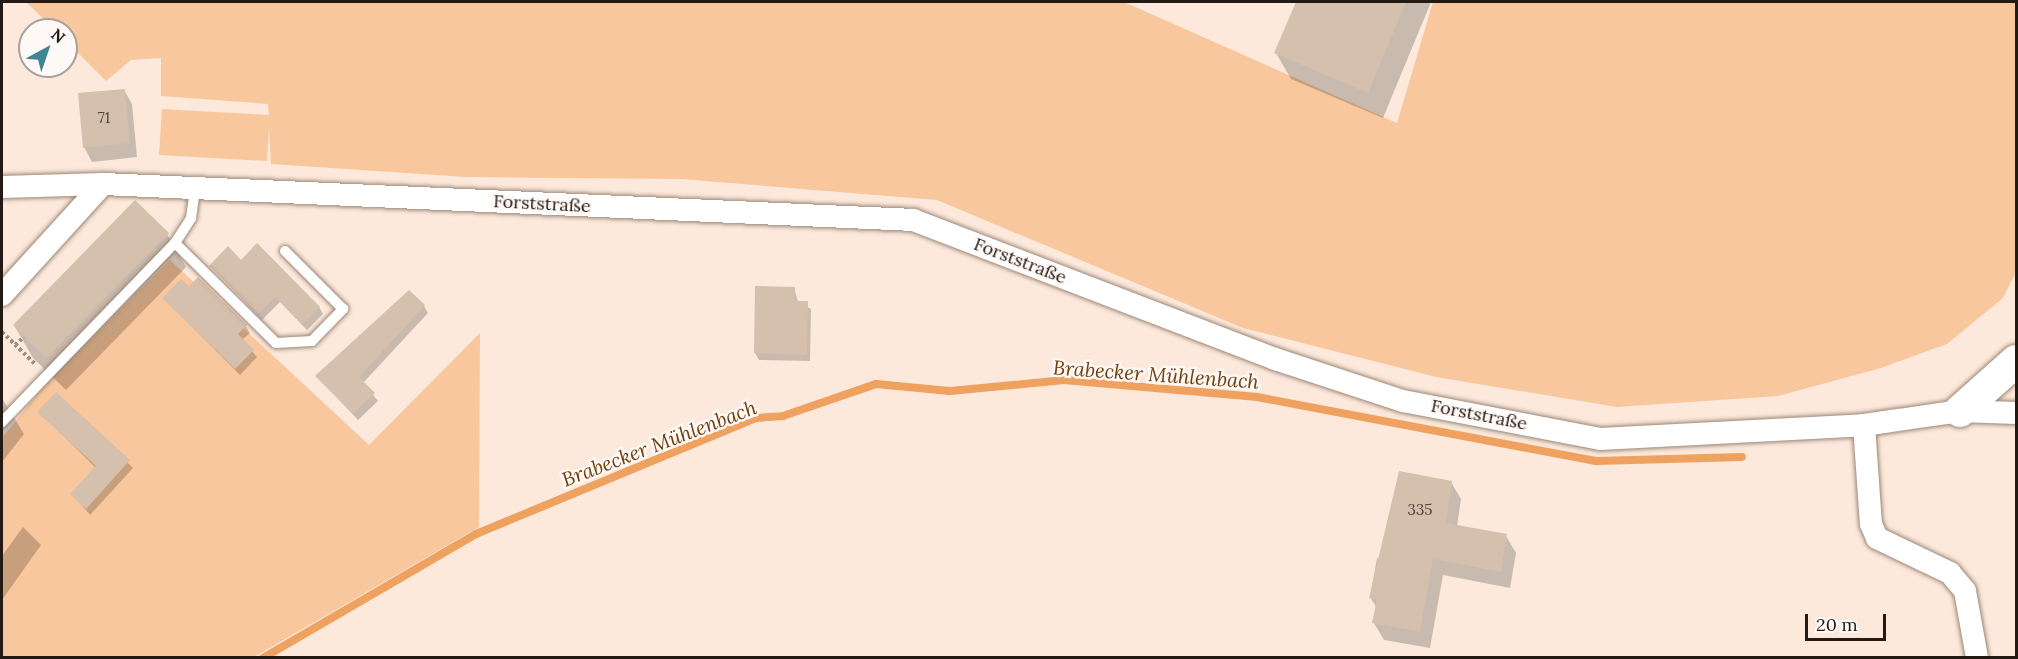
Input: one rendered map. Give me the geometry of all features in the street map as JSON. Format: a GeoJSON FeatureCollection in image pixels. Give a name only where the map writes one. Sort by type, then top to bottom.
{"type":"FeatureCollection","features":[{"type":"Feature","properties":{"kind":"main road"},"geometry":{"type":"LineString","coordinates":[[1960,411],[2016,361]]}},
{"type":"Feature","properties":{"kind":"street","name":"Forststraße"},"geometry":{"type":"LineString","coordinates":[[2,187],[102,184],[913,220],[1275,359],[1403,401],[1600,439],[1864,425],[1960,411],[2016,413]]}},
{"type":"Feature","properties":{"kind":"street"},"geometry":{"type":"LineString","coordinates":[[2,295],[102,184]]}},
{"type":"Feature","properties":{"kind":"street"},"geometry":{"type":"LineString","coordinates":[[1864,425],[1871,524],[1877,538],[1950,573],[1965,591],[1977,657]]}},
{"type":"Feature","properties":{"kind":"lane"},"geometry":{"type":"LineString","coordinates":[[2,422],[45,373],[175,243],[191,218],[195,188]]}},
{"type":"Feature","properties":{"kind":"lane"},"geometry":{"type":"LineString","coordinates":[[175,243],[276,343],[312,341],[343,309],[285,251]]}},
{"type":"Feature","properties":{"kind":"path"},"geometry":{"type":"LineString","coordinates":[[2,332],[45,373]]}},
{"type":"Feature","properties":{"kind":"path"},"geometry":{"type":"LineString","coordinates":[[15,345],[24,337]]}},
{"type":"Feature","properties":{"kind":"shaded area"},"geometry":{"type":"Polygon","coordinates":[[[1124,2],[1397,123],[1433,2],[2016,2],[2016,272],[2003,298],[1947,344],[1881,368],[1778,396],[1617,407],[1436,377],[1243,328],[937,200],[681,179],[466,177],[271,164],[269,128],[267,161],[159,155],[162,109],[269,115],[268,104],[161,96],[161,58],[131,60],[106,81],[78,53],[78,18],[43,18],[27,3],[1124,2]]]}},
{"type":"Feature","properties":{"kind":"shaded area"},"geometry":{"type":"Polygon","coordinates":[[[170,260],[369,445],[480,333],[479,527],[254,657],[2,658],[2,438],[45,385],[170,260]]]}},
{"type":"Feature","properties":{"kind":"building"},"geometry":{"type":"Polygon","coordinates":[[[1296,2],[1406,2],[1368,93],[1274,53],[1296,2]]]}},
{"type":"Feature","properties":{"kind":"building"},"geometry":{"type":"Polygon","coordinates":[[[125,89],[130,143],[83,148],[78,93],[125,89]]]}},
{"type":"Feature","properties":{"kind":"building"},"geometry":{"type":"Polygon","coordinates":[[[135,200],[169,233],[46,358],[13,325],[135,200]]]}},
{"type":"Feature","properties":{"kind":"building"},"geometry":{"type":"Polygon","coordinates":[[[257,243],[320,307],[303,324],[275,297],[258,314],[209,266],[228,246],[241,260],[257,243]]]}},
{"type":"Feature","properties":{"kind":"building"},"geometry":{"type":"Polygon","coordinates":[[[198,277],[247,325],[238,334],[254,350],[235,369],[162,298],[181,279],[189,286],[198,277]]]}},
{"type":"Feature","properties":{"kind":"building"},"geometry":{"type":"Polygon","coordinates":[[[755,286],[795,287],[795,301],[808,301],[807,355],[754,353],[755,286]]]}},
{"type":"Feature","properties":{"kind":"building"},"geometry":{"type":"Polygon","coordinates":[[[409,290],[425,305],[359,377],[375,393],[353,414],[315,376],[409,290]]]}},
{"type":"Feature","properties":{"kind":"building"},"geometry":{"type":"Polygon","coordinates":[[[56,392],[130,460],[86,509],[70,494],[96,466],[37,412],[56,392]]]}},
{"type":"Feature","properties":{"kind":"building"},"geometry":{"type":"Polygon","coordinates":[[[1399,471],[1452,481],[1446,523],[1507,534],[1501,572],[1433,559],[1420,632],[1372,623],[1377,599],[1369,598],[1399,471]]]}},
{"type":"Feature","properties":{"kind":"waterway","name":"Brabecker Mühlenbach"},"geometry":{"type":"LineString","coordinates":[[263,658],[476,534],[756,418],[783,416],[876,384],[950,391],[1064,380],[1257,397],[1596,461],[1742,457]]}}]}
